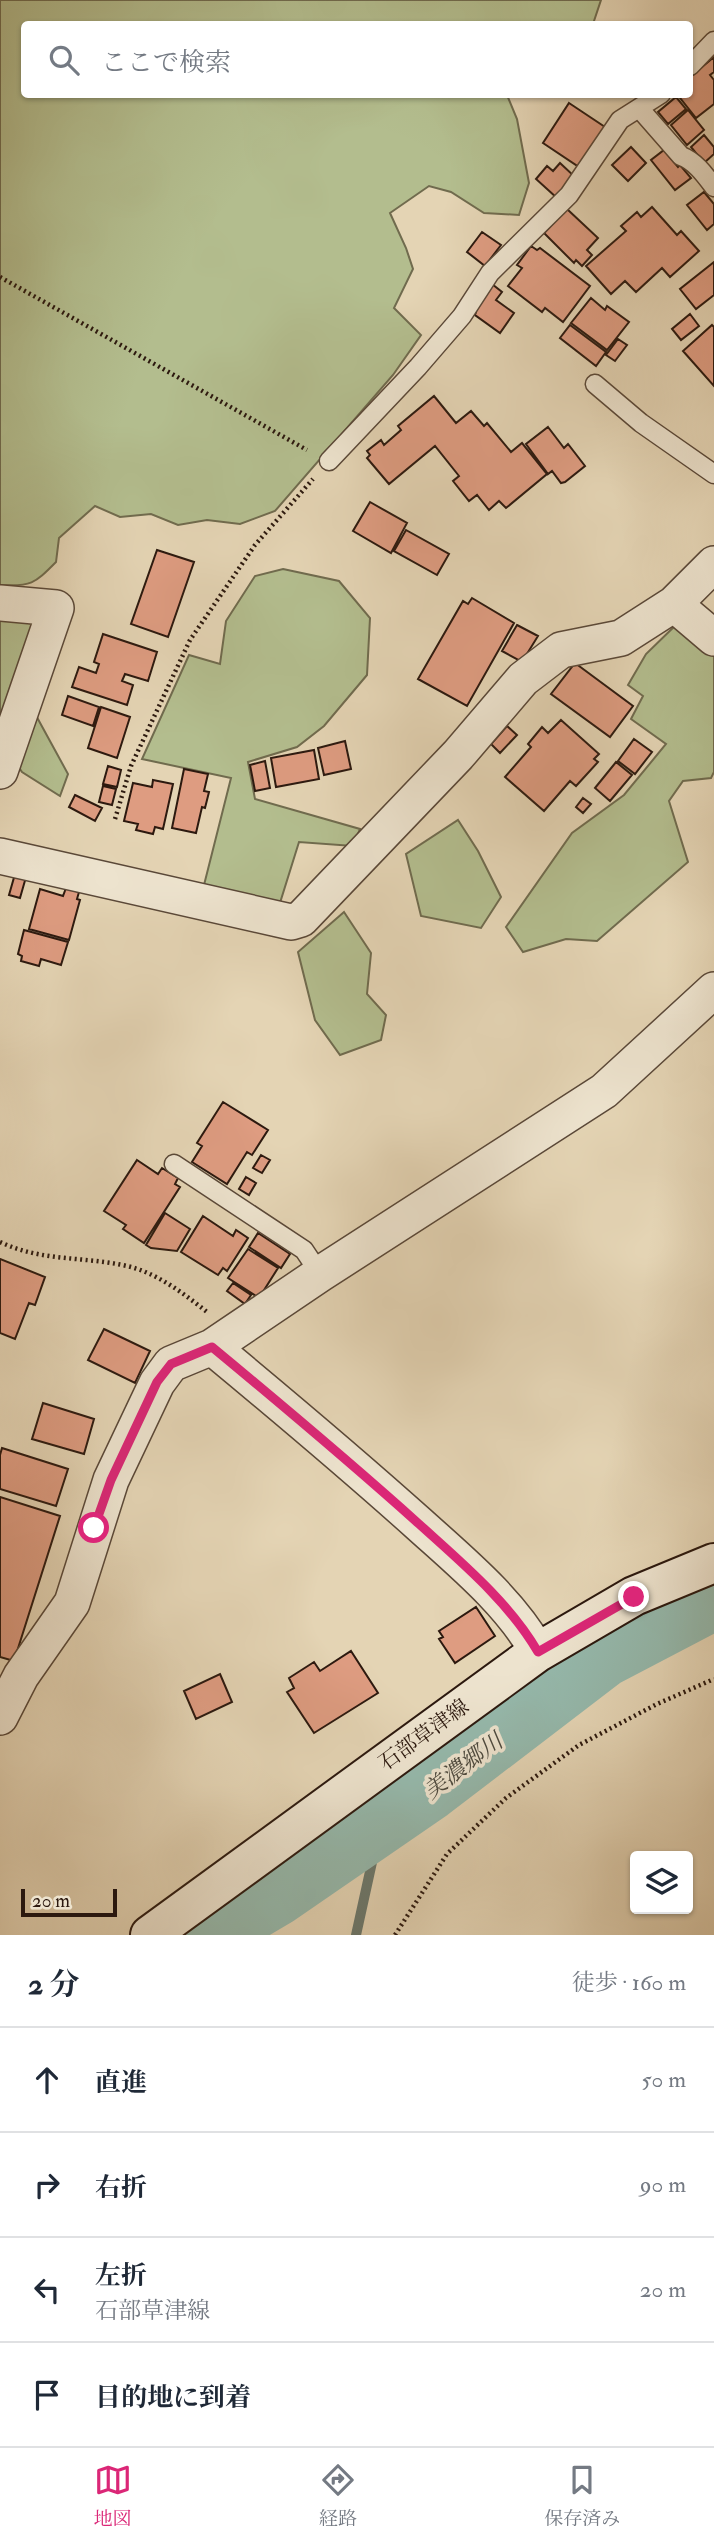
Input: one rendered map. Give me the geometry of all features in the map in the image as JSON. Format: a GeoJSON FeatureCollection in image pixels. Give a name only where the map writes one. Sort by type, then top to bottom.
{"type":"FeatureCollection","features":[{"type":"Feature","properties":{"kind":"main road","name":"石部草津線"},"geometry":{"type":"LineString","coordinates":[[150,1935],[538,1652],[634,1597],[714,1563]]}},
{"type":"Feature","properties":{"kind":"street"},"geometry":{"type":"LineString","coordinates":[[0,856],[291,922],[302,919],[457,755],[523,679],[561,650],[621,638],[674,604],[714,564]]}},
{"type":"Feature","properties":{"kind":"street"},"geometry":{"type":"LineString","coordinates":[[0,603],[55,608],[0,771]]}},
{"type":"Feature","properties":{"kind":"street"},"geometry":{"type":"LineString","coordinates":[[674,604],[714,638]]}},
{"type":"Feature","properties":{"kind":"street"},"geometry":{"type":"LineString","coordinates":[[1,1714],[20,1676],[72,1603],[111,1480],[157,1382],[171,1364],[222,1340],[604,1091],[677,1027],[714,990]]}},
{"type":"Feature","properties":{"kind":"street"},"geometry":{"type":"LineString","coordinates":[[222,1340],[346,1459],[452,1554],[524,1627],[538,1652]]}},
{"type":"Feature","properties":{"kind":"lane"},"geometry":{"type":"LineString","coordinates":[[693,63],[714,41]]}},
{"type":"Feature","properties":{"kind":"lane"},"geometry":{"type":"LineString","coordinates":[[329,461],[462,316],[491,273],[569,195],[620,120],[655,98]]}},
{"type":"Feature","properties":{"kind":"lane"},"geometry":{"type":"LineString","coordinates":[[639,108],[681,156],[697,167],[714,187]]}},
{"type":"Feature","properties":{"kind":"lane"},"geometry":{"type":"LineString","coordinates":[[595,384],[641,424],[714,474]]}},
{"type":"Feature","properties":{"kind":"lane"},"geometry":{"type":"LineString","coordinates":[[174,1164],[304,1250],[320,1274]]}},
{"type":"Feature","properties":{"kind":"path"},"geometry":{"type":"LineString","coordinates":[[0,277],[329,461],[255,545],[190,640],[131,766],[115,819]]}},
{"type":"Feature","properties":{"kind":"path"},"geometry":{"type":"LineString","coordinates":[[0,1242],[18,1251],[53,1259],[126,1266],[146,1272],[176,1289],[222,1340]]}},
{"type":"Feature","properties":{"kind":"path"},"geometry":{"type":"LineString","coordinates":[[395,1935],[447,1854],[506,1798],[579,1745],[657,1704],[714,1679]]}},
{"type":"Feature","properties":{"kind":"green space"},"geometry":{"type":"Polygon","coordinates":[[[0,0],[601,0],[594,21],[21,21],[21,98],[508,98],[517,119],[529,183],[519,215],[484,213],[451,192],[429,186],[390,213],[413,269],[394,308],[421,335],[393,375],[275,511],[240,524],[207,520],[178,525],[151,514],[120,517],[95,506],[59,538],[56,562],[37,579],[26,584],[0,585],[0,0]]]}},
{"type":"Feature","properties":{"kind":"green space"},"geometry":{"type":"Polygon","coordinates":[[[283,569],[339,581],[370,618],[367,675],[324,726],[297,747],[248,762],[255,799],[360,829],[353,846],[299,842],[279,906],[203,889],[231,778],[142,759],[189,655],[220,664],[226,621],[255,576],[283,569]]]}},
{"type":"Feature","properties":{"kind":"green space"},"geometry":{"type":"Polygon","coordinates":[[[0,619],[36,624],[21,688],[68,774],[60,796],[22,772],[0,740],[0,619]]]}},
{"type":"Feature","properties":{"kind":"green space"},"geometry":{"type":"Polygon","coordinates":[[[680,621],[714,653],[714,772],[711,778],[683,781],[669,801],[688,862],[597,941],[566,939],[523,952],[506,927],[572,833],[624,795],[666,744],[631,719],[643,696],[628,685],[646,654],[680,621]]]}},
{"type":"Feature","properties":{"kind":"green space"},"geometry":{"type":"Polygon","coordinates":[[[458,820],[478,851],[501,897],[481,928],[421,916],[406,854],[458,820]]]}},
{"type":"Feature","properties":{"kind":"green space"},"geometry":{"type":"Polygon","coordinates":[[[344,912],[371,953],[367,994],[386,1015],[381,1040],[340,1055],[315,1020],[298,952],[344,912]]]}},
{"type":"Feature","properties":{"kind":"building"},"geometry":{"type":"Polygon","coordinates":[[[714,57],[714,72],[710,75],[714,80],[714,104],[696,118],[680,98],[693,98],[693,74],[714,57]]]}},
{"type":"Feature","properties":{"kind":"building"},"geometry":{"type":"Polygon","coordinates":[[[675,98],[686,109],[668,124],[658,112],[675,98]]]}},
{"type":"Feature","properties":{"kind":"building"},"geometry":{"type":"Polygon","coordinates":[[[569,103],[605,127],[579,167],[543,143],[569,103]]]}},
{"type":"Feature","properties":{"kind":"building"},"geometry":{"type":"Polygon","coordinates":[[[688,110],[704,130],[687,145],[671,125],[688,110]]]}},
{"type":"Feature","properties":{"kind":"building"},"geometry":{"type":"Polygon","coordinates":[[[704,135],[714,147],[714,154],[704,163],[691,147],[704,135]]]}},
{"type":"Feature","properties":{"kind":"building"},"geometry":{"type":"Polygon","coordinates":[[[631,147],[646,163],[628,181],[612,165],[631,147]]]}},
{"type":"Feature","properties":{"kind":"building"},"geometry":{"type":"Polygon","coordinates":[[[664,150],[691,178],[675,190],[651,160],[664,150]]]}},
{"type":"Feature","properties":{"kind":"building"},"geometry":{"type":"Polygon","coordinates":[[[560,163],[575,177],[557,198],[536,179],[547,166],[553,171],[560,163]]]}},
{"type":"Feature","properties":{"kind":"building"},"geometry":{"type":"Polygon","coordinates":[[[704,192],[714,204],[714,224],[707,230],[687,205],[704,192]]]}},
{"type":"Feature","properties":{"kind":"building"},"geometry":{"type":"Polygon","coordinates":[[[652,207],[677,235],[681,231],[699,251],[670,277],[662,268],[636,292],[625,281],[611,294],[586,266],[626,231],[621,226],[637,212],[641,217],[652,207]]]}},
{"type":"Feature","properties":{"kind":"building"},"geometry":{"type":"Polygon","coordinates":[[[567,209],[598,238],[587,250],[592,255],[582,266],[576,260],[574,263],[544,233],[567,209]]]}},
{"type":"Feature","properties":{"kind":"building"},"geometry":{"type":"Polygon","coordinates":[[[482,232],[501,245],[485,266],[467,252],[482,232]]]}},
{"type":"Feature","properties":{"kind":"building"},"geometry":{"type":"Polygon","coordinates":[[[531,246],[537,250],[540,248],[590,286],[563,322],[545,308],[542,312],[508,286],[522,268],[517,265],[531,246]]]}},
{"type":"Feature","properties":{"kind":"building"},"geometry":{"type":"Polygon","coordinates":[[[714,262],[714,295],[696,309],[680,289],[714,262]]]}},
{"type":"Feature","properties":{"kind":"building"},"geometry":{"type":"Polygon","coordinates":[[[492,284],[502,292],[496,300],[514,313],[500,333],[475,315],[473,310],[492,284]]]}},
{"type":"Feature","properties":{"kind":"building"},"geometry":{"type":"Polygon","coordinates":[[[591,298],[605,310],[607,306],[629,322],[607,350],[571,323],[591,298]]]}},
{"type":"Feature","properties":{"kind":"building"},"geometry":{"type":"Polygon","coordinates":[[[690,314],[699,326],[681,340],[672,329],[690,314]]]}},
{"type":"Feature","properties":{"kind":"building"},"geometry":{"type":"Polygon","coordinates":[[[570,325],[606,352],[596,366],[560,338],[570,325]]]}},
{"type":"Feature","properties":{"kind":"building"},"geometry":{"type":"Polygon","coordinates":[[[712,325],[714,327],[714,386],[683,351],[712,325]]]}},
{"type":"Feature","properties":{"kind":"building"},"geometry":{"type":"Polygon","coordinates":[[[618,339],[627,345],[615,361],[606,355],[618,339]]]}},
{"type":"Feature","properties":{"kind":"building"},"geometry":{"type":"Polygon","coordinates":[[[434,396],[456,423],[471,411],[484,426],[487,423],[511,452],[522,443],[547,474],[506,508],[499,501],[489,510],[477,495],[469,501],[453,481],[459,476],[435,446],[389,484],[367,458],[370,455],[367,451],[381,440],[384,445],[401,430],[398,426],[434,396]]]}},
{"type":"Feature","properties":{"kind":"building"},"geometry":{"type":"Polygon","coordinates":[[[548,427],[564,448],[568,444],[585,466],[565,482],[561,483],[552,471],[548,474],[526,444],[548,427]]]}},
{"type":"Feature","properties":{"kind":"building"},"geometry":{"type":"Polygon","coordinates":[[[370,502],[407,523],[391,553],[353,531],[370,502]]]}},
{"type":"Feature","properties":{"kind":"building"},"geometry":{"type":"Polygon","coordinates":[[[406,530],[449,554],[437,575],[394,551],[406,530]]]}},
{"type":"Feature","properties":{"kind":"building"},"geometry":{"type":"Polygon","coordinates":[[[157,550],[194,562],[168,637],[131,624],[157,550]]]}},
{"type":"Feature","properties":{"kind":"building"},"geometry":{"type":"Polygon","coordinates":[[[472,598],[514,623],[467,706],[418,679],[463,601],[468,604],[472,598]]]}},
{"type":"Feature","properties":{"kind":"building"},"geometry":{"type":"Polygon","coordinates":[[[517,625],[538,636],[522,662],[502,651],[517,625]]]}},
{"type":"Feature","properties":{"kind":"building"},"geometry":{"type":"Polygon","coordinates":[[[103,634],[157,652],[148,681],[125,674],[122,681],[133,685],[127,705],[72,687],[79,667],[96,673],[99,664],[94,662],[103,634]]]}},
{"type":"Feature","properties":{"kind":"building"},"geometry":{"type":"Polygon","coordinates":[[[575,663],[633,706],[610,737],[551,694],[575,663]]]}},
{"type":"Feature","properties":{"kind":"building"},"geometry":{"type":"Polygon","coordinates":[[[68,696],[99,707],[93,726],[62,715],[68,696]]]}},
{"type":"Feature","properties":{"kind":"building"},"geometry":{"type":"Polygon","coordinates":[[[101,707],[130,717],[117,758],[88,748],[101,707]]]}},
{"type":"Feature","properties":{"kind":"building"},"geometry":{"type":"Polygon","coordinates":[[[561,720],[599,754],[594,759],[598,762],[576,786],[570,781],[544,811],[505,777],[531,747],[528,744],[542,727],[548,733],[561,720]]]}},
{"type":"Feature","properties":{"kind":"building"},"geometry":{"type":"Polygon","coordinates":[[[507,726],[517,735],[500,753],[491,744],[507,726]]]}},
{"type":"Feature","properties":{"kind":"building"},"geometry":{"type":"Polygon","coordinates":[[[634,739],[652,752],[635,774],[618,761],[634,739]]]}},
{"type":"Feature","properties":{"kind":"building"},"geometry":{"type":"Polygon","coordinates":[[[345,741],[351,769],[324,775],[318,748],[345,741]]]}},
{"type":"Feature","properties":{"kind":"building"},"geometry":{"type":"Polygon","coordinates":[[[314,750],[319,779],[276,787],[271,758],[314,750]]]}},
{"type":"Feature","properties":{"kind":"building"},"geometry":{"type":"Polygon","coordinates":[[[265,761],[270,788],[255,791],[250,765],[265,761]]]}},
{"type":"Feature","properties":{"kind":"building"},"geometry":{"type":"Polygon","coordinates":[[[616,762],[632,775],[610,801],[595,788],[616,762]]]}},
{"type":"Feature","properties":{"kind":"building"},"geometry":{"type":"Polygon","coordinates":[[[108,766],[121,770],[117,787],[103,784],[108,766]]]}},
{"type":"Feature","properties":{"kind":"building"},"geometry":{"type":"Polygon","coordinates":[[[184,769],[208,774],[204,791],[209,792],[205,808],[202,807],[196,833],[172,828],[184,769]]]}},
{"type":"Feature","properties":{"kind":"building"},"geometry":{"type":"Polygon","coordinates":[[[153,780],[173,784],[163,829],[155,827],[153,834],[136,830],[138,824],[124,821],[133,783],[152,787],[153,780]]]}},
{"type":"Feature","properties":{"kind":"building"},"geometry":{"type":"Polygon","coordinates":[[[103,786],[116,789],[112,805],[99,802],[103,786]]]}},
{"type":"Feature","properties":{"kind":"building"},"geometry":{"type":"Polygon","coordinates":[[[75,795],[102,808],[95,821],[69,807],[75,795]]]}},
{"type":"Feature","properties":{"kind":"building"},"geometry":{"type":"Polygon","coordinates":[[[583,798],[591,804],[583,813],[576,807],[583,798]]]}},
{"type":"Feature","properties":{"kind":"building"},"geometry":{"type":"Polygon","coordinates":[[[15,874],[26,877],[20,898],[9,895],[15,874]]]}},
{"type":"Feature","properties":{"kind":"building"},"geometry":{"type":"Polygon","coordinates":[[[66,888],[79,892],[77,899],[80,900],[69,940],[29,929],[40,889],[63,896],[66,888]]]}},
{"type":"Feature","properties":{"kind":"building"},"geometry":{"type":"Polygon","coordinates":[[[24,930],[68,942],[61,965],[41,959],[39,966],[21,961],[22,956],[18,954],[24,930]]]}},
{"type":"Feature","properties":{"kind":"building"},"geometry":{"type":"Polygon","coordinates":[[[223,1102],[268,1130],[252,1155],[247,1152],[227,1184],[192,1162],[202,1146],[197,1143],[223,1102]]]}},
{"type":"Feature","properties":{"kind":"building"},"geometry":{"type":"Polygon","coordinates":[[[261,1155],[270,1160],[262,1173],[253,1168],[261,1155]]]}},
{"type":"Feature","properties":{"kind":"building"},"geometry":{"type":"Polygon","coordinates":[[[137,1160],[158,1174],[162,1168],[178,1178],[175,1184],[180,1187],[144,1243],[123,1229],[126,1225],[104,1211],[137,1160]]]}},
{"type":"Feature","properties":{"kind":"building"},"geometry":{"type":"Polygon","coordinates":[[[246,1177],[256,1183],[249,1195],[239,1189],[246,1177]]]}},
{"type":"Feature","properties":{"kind":"building"},"geometry":{"type":"Polygon","coordinates":[[[165,1213],[190,1229],[177,1251],[146,1245],[165,1213]]]}},
{"type":"Feature","properties":{"kind":"building"},"geometry":{"type":"Polygon","coordinates":[[[203,1216],[233,1236],[236,1230],[248,1238],[227,1271],[223,1268],[218,1275],[181,1252],[203,1216]]]}},
{"type":"Feature","properties":{"kind":"building"},"geometry":{"type":"Polygon","coordinates":[[[258,1233],[290,1254],[281,1268],[249,1247],[258,1233]]]}},
{"type":"Feature","properties":{"kind":"building"},"geometry":{"type":"Polygon","coordinates":[[[248,1249],[278,1268],[259,1298],[228,1278],[248,1249]]]}},
{"type":"Feature","properties":{"kind":"building"},"geometry":{"type":"Polygon","coordinates":[[[0,1259],[45,1277],[35,1305],[29,1303],[15,1339],[0,1333],[0,1259]]]}},
{"type":"Feature","properties":{"kind":"building"},"geometry":{"type":"Polygon","coordinates":[[[233,1283],[251,1295],[245,1304],[227,1291],[233,1283]]]}},
{"type":"Feature","properties":{"kind":"building"},"geometry":{"type":"Polygon","coordinates":[[[104,1329],[150,1351],[135,1383],[88,1360],[104,1329]]]}},
{"type":"Feature","properties":{"kind":"building"},"geometry":{"type":"Polygon","coordinates":[[[43,1403],[94,1419],[84,1454],[32,1439],[43,1403]]]}},
{"type":"Feature","properties":{"kind":"building"},"geometry":{"type":"Polygon","coordinates":[[[2,1448],[68,1469],[56,1506],[0,1489],[2,1448]]]}},
{"type":"Feature","properties":{"kind":"building"},"geometry":{"type":"Polygon","coordinates":[[[0,1497],[60,1516],[14,1661],[0,1657],[0,1497]]]}},
{"type":"Feature","properties":{"kind":"building"},"geometry":{"type":"Polygon","coordinates":[[[476,1607],[495,1636],[455,1663],[439,1639],[443,1637],[439,1631],[476,1607]]]}},
{"type":"Feature","properties":{"kind":"building"},"geometry":{"type":"Polygon","coordinates":[[[351,1651],[378,1693],[314,1733],[287,1692],[294,1688],[289,1678],[314,1662],[320,1671],[351,1651]]]}},
{"type":"Feature","properties":{"kind":"building"},"geometry":{"type":"Polygon","coordinates":[[[220,1674],[232,1702],[196,1719],[184,1691],[220,1674]]]}},
{"type":"Feature","properties":{"kind":"waterway","name":"美濃郷川"},"geometry":{"type":"LineString","coordinates":[[213,1935],[277,1897],[431,1791],[605,1658],[714,1601]]}},
{"type":"Feature","properties":{"kind":"waterway"},"geometry":{"type":"LineString","coordinates":[[356,1935],[380,1826]]}},
{"type":"Feature","properties":{"kind":"route"},"geometry":{"type":"LineString","coordinates":[[94,1528],[111,1480],[157,1382],[171,1364],[212,1347],[346,1459],[452,1554],[524,1627],[538,1652],[634,1597]]}}]}
